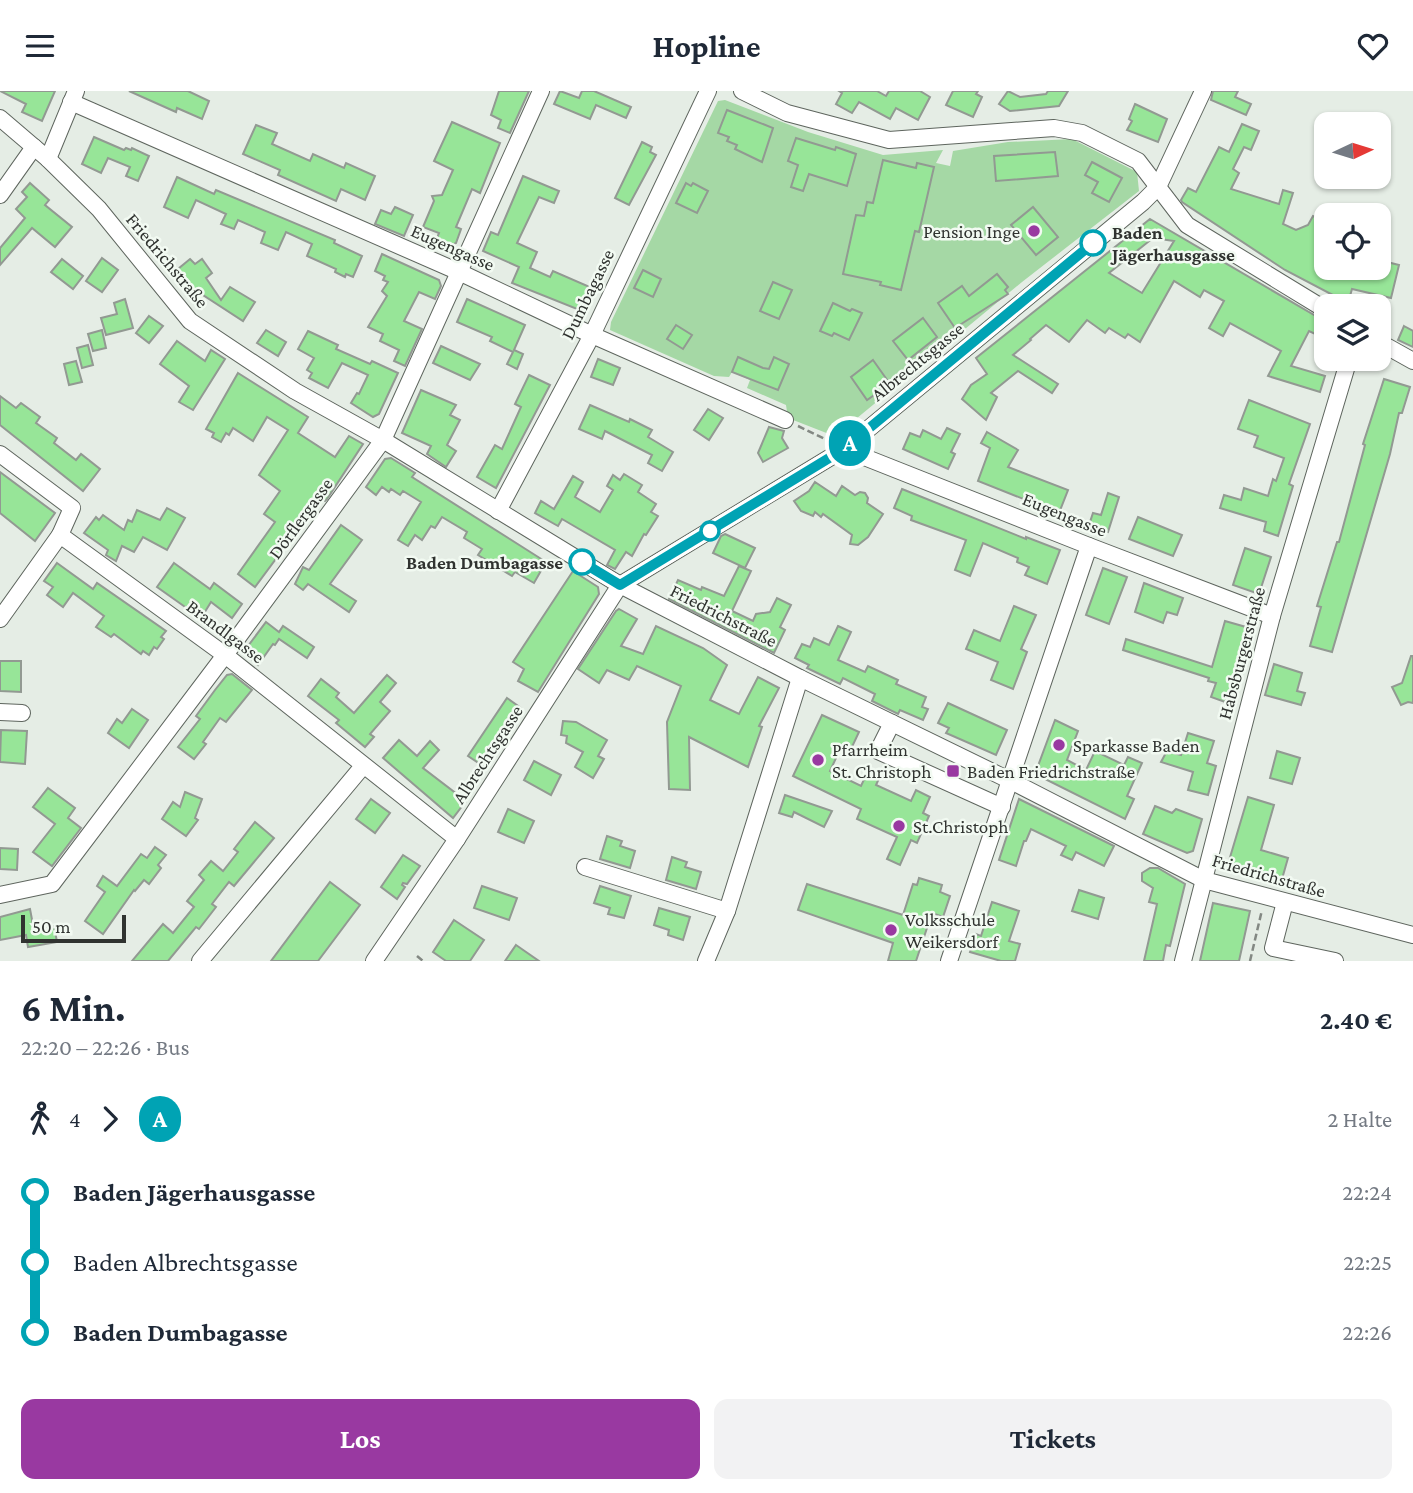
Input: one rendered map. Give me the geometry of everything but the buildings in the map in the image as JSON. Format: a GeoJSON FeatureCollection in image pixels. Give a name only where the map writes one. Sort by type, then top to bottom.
{"type":"FeatureCollection","features":[{"type":"Feature","properties":{"kind":"street","name":"Dörflergasse"},"geometry":{"type":"LineString","coordinates":[[0,895],[52,884],[383,440],[541,91]]}},
{"type":"Feature","properties":{"kind":"street","name":"Dumbagasse"},"geometry":{"type":"LineString","coordinates":[[498,512],[592,335],[708,91]]}},
{"type":"Feature","properties":{"kind":"street"},"geometry":{"type":"LineString","coordinates":[[742,91],[787,113],[889,140],[1054,128],[1082,133],[1138,162],[1187,225],[1314,303]]}},
{"type":"Feature","properties":{"kind":"street","name":"Albrechtsgasse"},"geometry":{"type":"LineString","coordinates":[[374,961],[457,839],[620,585],[844,449],[1143,202],[1158,187],[1203,91]]}},
{"type":"Feature","properties":{"kind":"street","name":"Eugengasse"},"geometry":{"type":"LineString","coordinates":[[74,97],[592,335],[785,420]]}},
{"type":"Feature","properties":{"kind":"street"},"geometry":{"type":"LineString","coordinates":[[48,159],[74,97]]}},
{"type":"Feature","properties":{"kind":"street","name":"Friedrichstraße"},"geometry":{"type":"LineString","coordinates":[[0,118],[48,159],[99,209],[190,321],[295,391],[383,440],[620,585],[1203,880],[1413,935]]}},
{"type":"Feature","properties":{"kind":"street"},"geometry":{"type":"LineString","coordinates":[[0,195],[34,147]]}},
{"type":"Feature","properties":{"kind":"street"},"geometry":{"type":"LineString","coordinates":[[1391,349],[1413,361]]}},
{"type":"Feature","properties":{"kind":"street","name":"Habsburgerstraße"},"geometry":{"type":"LineString","coordinates":[[1183,961],[1272,615],[1345,371]]}},
{"type":"Feature","properties":{"kind":"street","name":"Eugengasse"},"geometry":{"type":"LineString","coordinates":[[844,449],[1272,615]]}},
{"type":"Feature","properties":{"kind":"street"},"geometry":{"type":"LineString","coordinates":[[0,454],[72,508],[61,535],[0,619]]}},
{"type":"Feature","properties":{"kind":"street","name":"Brandlgasse"},"geometry":{"type":"LineString","coordinates":[[61,535],[225,655],[457,839]]}},
{"type":"Feature","properties":{"kind":"street"},"geometry":{"type":"LineString","coordinates":[[949,961],[1089,546]]}},
{"type":"Feature","properties":{"kind":"street"},"geometry":{"type":"LineString","coordinates":[[706,961],[727,911],[800,678]]}},
{"type":"Feature","properties":{"kind":"street"},"geometry":{"type":"LineString","coordinates":[[0,712],[22,713]]}},
{"type":"Feature","properties":{"kind":"street"},"geometry":{"type":"LineString","coordinates":[[892,723],[878,751],[1002,807]]}},
{"type":"Feature","properties":{"kind":"street"},"geometry":{"type":"LineString","coordinates":[[200,961],[363,766]]}},
{"type":"Feature","properties":{"kind":"street"},"geometry":{"type":"LineString","coordinates":[[585,867],[727,911]]}},
{"type":"Feature","properties":{"kind":"street"},"geometry":{"type":"LineString","coordinates":[[1285,902],[1273,948],[1335,961]]}},
{"type":"Feature","properties":{"kind":"path"},"geometry":{"type":"LineString","coordinates":[[785,420],[815,434]]}},
{"type":"Feature","properties":{"kind":"path"},"geometry":{"type":"LineString","coordinates":[[1250,961],[1265,897]]}},
{"type":"Feature","properties":{"kind":"path"},"geometry":{"type":"LineString","coordinates":[[417,956],[423,961]]}},
{"type":"Feature","properties":{"kind":"green space"},"geometry":{"type":"Polygon","coordinates":[[[725,100],[808,132],[883,155],[943,150],[936,163],[950,166],[953,151],[1008,142],[1072,139],[1137,172],[1139,191],[1022,282],[845,428],[829,434],[788,418],[786,405],[747,388],[750,380],[732,372],[729,377],[714,376],[610,330],[611,322],[718,101],[725,100]]]}},
{"type":"Feature","properties":{"kind":"bus line","name":"A"},"geometry":{"type":"LineString","coordinates":[[582,562],[620,585],[844,449],[1093,243]]}},
{"type":"Feature","properties":{"kind":"place","name":"Pension Inge"},"geometry":{"type":"Point","coordinates":[1034,231]}},
{"type":"Feature","properties":{"kind":"place","name":"Baden Jägerhausgasse"},"geometry":{"type":"Point","coordinates":[1093,243]}},
{"type":"Feature","properties":{"kind":"place","name":"Baden Dumbagasse"},"geometry":{"type":"Point","coordinates":[582,562]}},
{"type":"Feature","properties":{"kind":"place","name":"Sparkasse Baden"},"geometry":{"type":"Point","coordinates":[1059,745]}},
{"type":"Feature","properties":{"kind":"place","name":"Pfarrheim St. Christoph"},"geometry":{"type":"Point","coordinates":[818,760]}},
{"type":"Feature","properties":{"kind":"place","name":"Baden Friedrichstraße"},"geometry":{"type":"Point","coordinates":[953,771]}},
{"type":"Feature","properties":{"kind":"place","name":"St.Christoph"},"geometry":{"type":"Point","coordinates":[899,826]}},
{"type":"Feature","properties":{"kind":"place","name":"Volksschule Weikersdorf"},"geometry":{"type":"Point","coordinates":[891,930]}}]}
